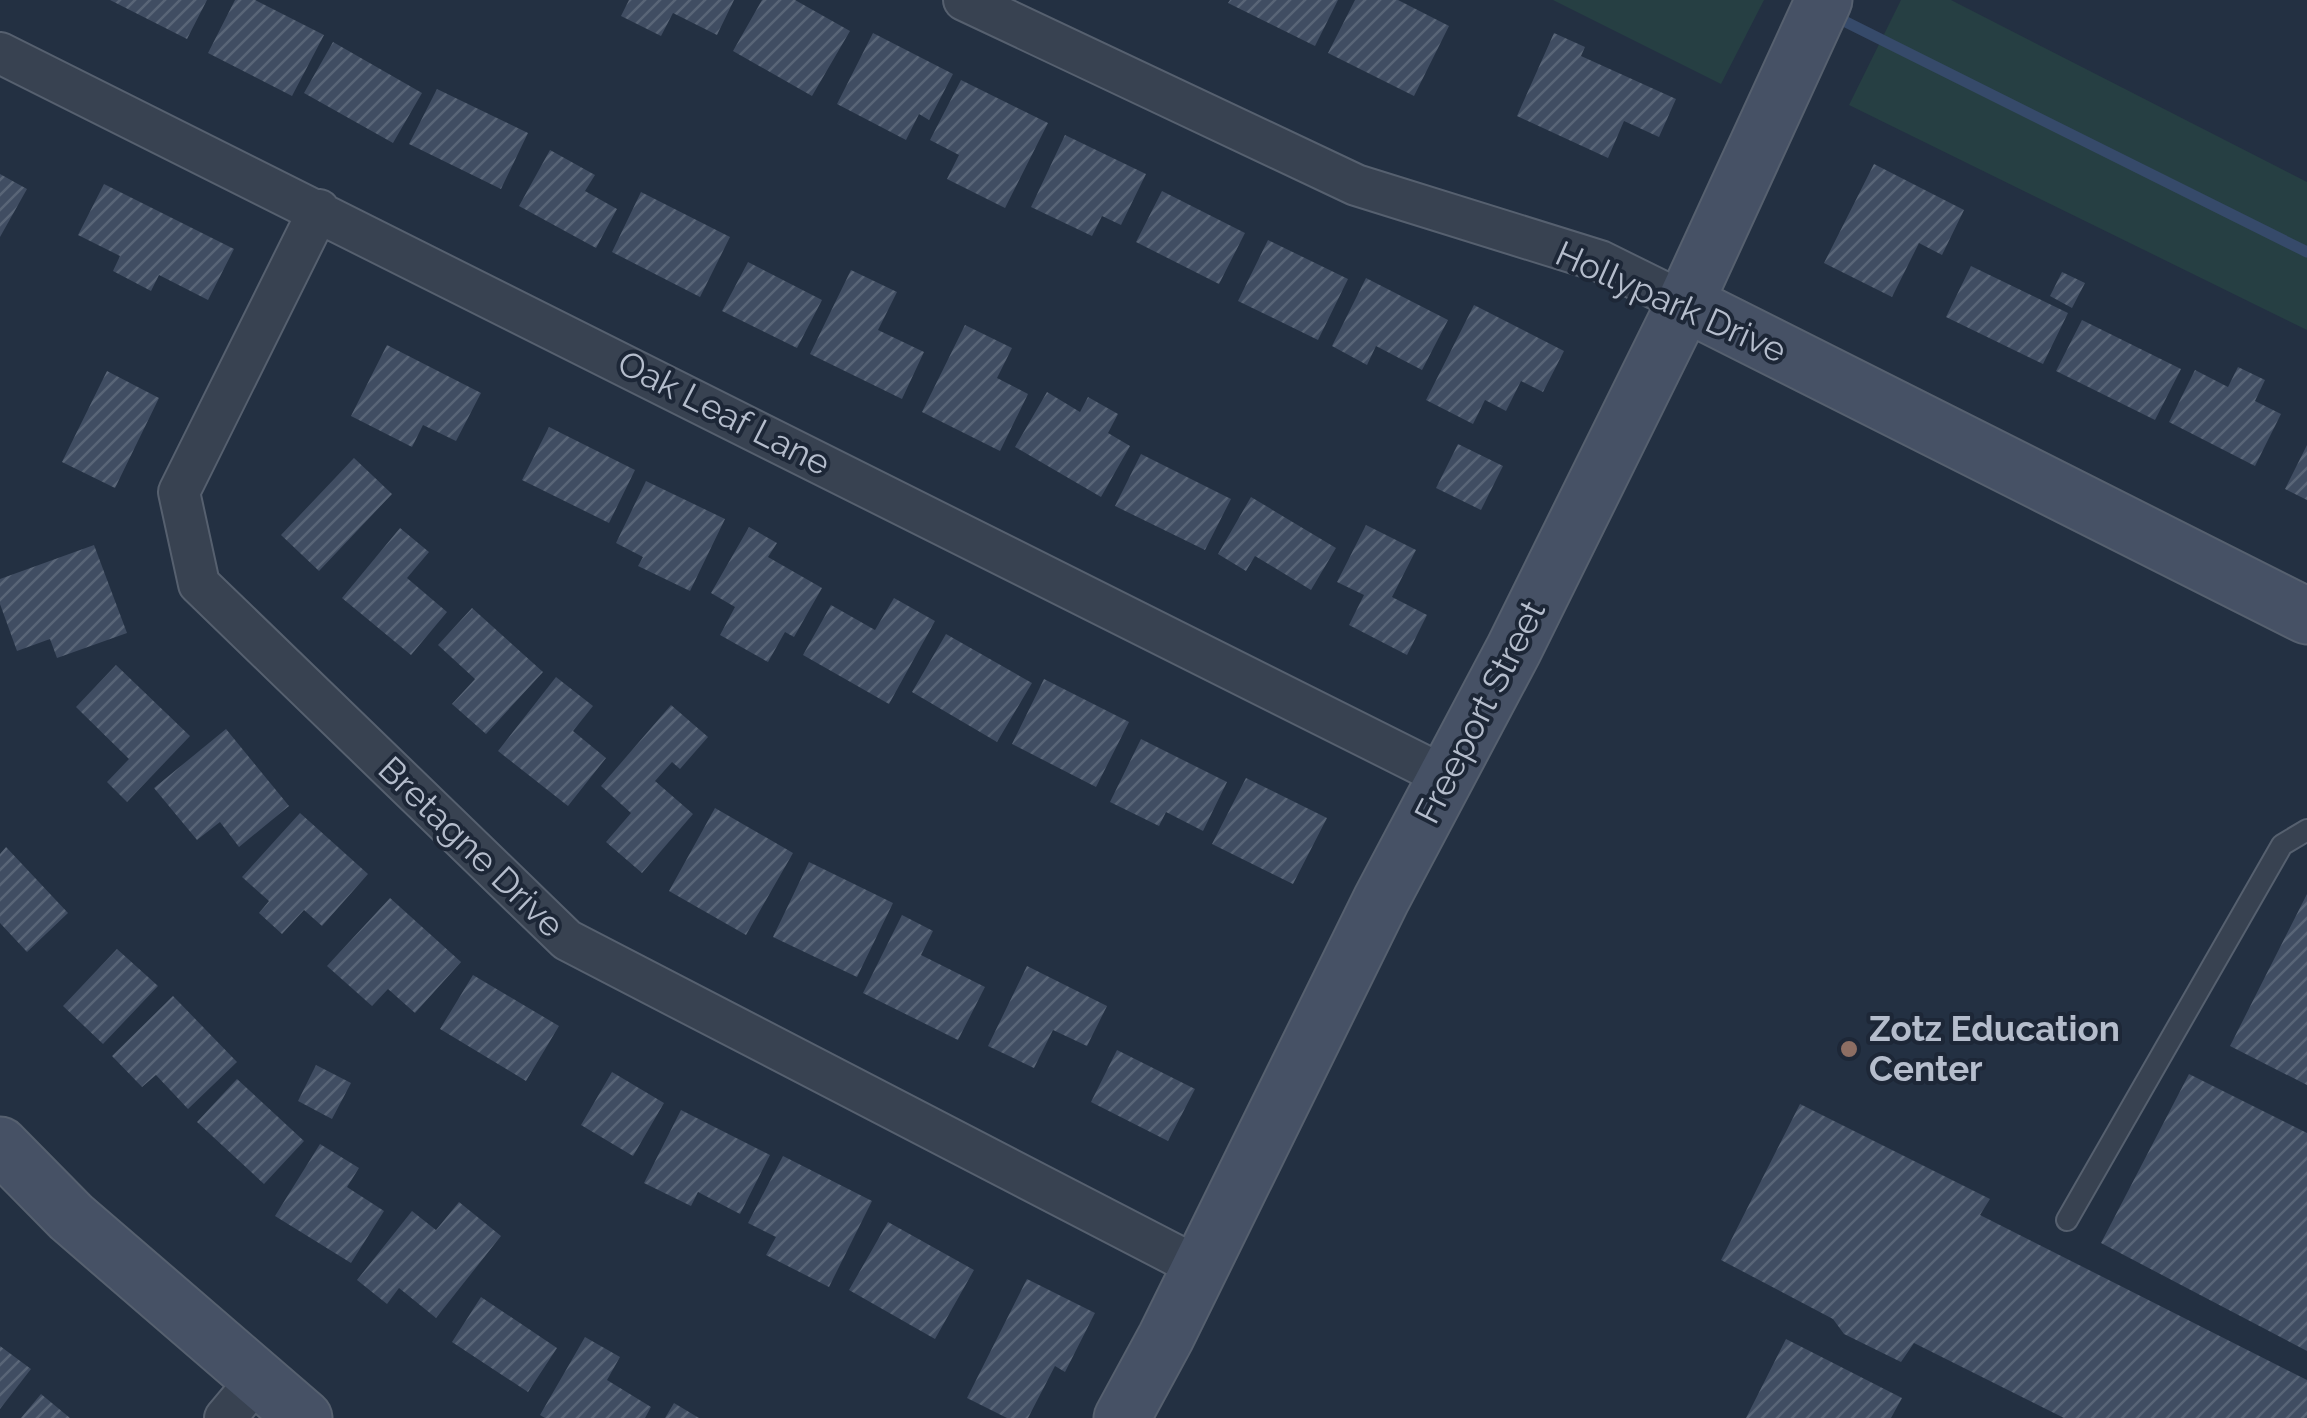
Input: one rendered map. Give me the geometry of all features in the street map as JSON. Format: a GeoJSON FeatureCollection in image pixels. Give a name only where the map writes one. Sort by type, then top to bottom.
{"type":"FeatureCollection","features":[{"type":"Feature","properties":{"kind":"main road","name":"Freeport Street"},"geometry":{"type":"LineString","coordinates":[[1122,1418],[1382,900],[1514,649],[1685,303],[1824,0]]}},
{"type":"Feature","properties":{"kind":"main road","name":"Hollypark Drive"},"geometry":{"type":"LineString","coordinates":[[1685,303],[2307,616]]}},
{"type":"Feature","properties":{"kind":"main road"},"geometry":{"type":"LineString","coordinates":[[0,1146],[72,1217],[241,1399],[304,1418]]}},
{"type":"Feature","properties":{"kind":"street","name":"Hollypark Drive"},"geometry":{"type":"LineString","coordinates":[[964,0],[1356,185],[1600,262],[1685,303]]}},
{"type":"Feature","properties":{"kind":"street","name":"Oak Leaf Lane"},"geometry":{"type":"LineString","coordinates":[[0,53],[1446,777]]}},
{"type":"Feature","properties":{"kind":"street","name":"Bretagne Drive"},"geometry":{"type":"LineString","coordinates":[[319,210],[179,492],[199,584],[567,940],[1200,1268]]}},
{"type":"Feature","properties":{"kind":"lane"},"geometry":{"type":"LineString","coordinates":[[2067,1220],[2282,844],[2307,830]]}},
{"type":"Feature","properties":{"kind":"green space"},"geometry":{"type":"Polygon","coordinates":[[[1553,0],[1764,0],[1721,84],[1553,0]]]}},
{"type":"Feature","properties":{"kind":"green space"},"geometry":{"type":"Polygon","coordinates":[[[1901,0],[1951,0],[2307,182],[2307,330],[1849,105],[1901,0]]]}},
{"type":"Feature","properties":{"kind":"building"},"geometry":{"type":"Polygon","coordinates":[[[110,0],[207,0],[187,39],[110,0]]]}},
{"type":"Feature","properties":{"kind":"building"},"geometry":{"type":"Polygon","coordinates":[[[235,0],[255,0],[324,35],[292,96],[208,53],[235,0]]]}},
{"type":"Feature","properties":{"kind":"building"},"geometry":{"type":"Polygon","coordinates":[[[629,0],[734,0],[717,35],[673,13],[661,36],[621,16],[629,0]]]}},
{"type":"Feature","properties":{"kind":"building"},"geometry":{"type":"Polygon","coordinates":[[[762,0],[795,0],[850,31],[812,96],[733,51],[762,0]]]}},
{"type":"Feature","properties":{"kind":"building"},"geometry":{"type":"Polygon","coordinates":[[[1338,0],[1315,46],[1228,3],[1338,0]]]}},
{"type":"Feature","properties":{"kind":"building"},"geometry":{"type":"Polygon","coordinates":[[[1355,0],[1398,0],[1449,26],[1414,96],[1328,53],[1355,0]]]}},
{"type":"Feature","properties":{"kind":"building"},"geometry":{"type":"Polygon","coordinates":[[[873,33],[953,74],[929,120],[919,114],[906,140],[837,104],[873,33]]]}},
{"type":"Feature","properties":{"kind":"building"},"geometry":{"type":"Polygon","coordinates":[[[1554,33],[1585,47],[1581,56],[1676,99],[1659,137],[1624,121],[1608,158],[1517,116],[1554,33]]]}},
{"type":"Feature","properties":{"kind":"building"},"geometry":{"type":"Polygon","coordinates":[[[333,42],[422,93],[393,143],[304,93],[333,42]]]}},
{"type":"Feature","properties":{"kind":"building"},"geometry":{"type":"Polygon","coordinates":[[[961,80],[1048,123],[1005,208],[947,179],[959,155],[930,140],[961,80]]]}},
{"type":"Feature","properties":{"kind":"building"},"geometry":{"type":"Polygon","coordinates":[[[437,89],[528,133],[501,189],[409,144],[437,89]]]}},
{"type":"Feature","properties":{"kind":"building"},"geometry":{"type":"Polygon","coordinates":[[[1065,135],[1146,174],[1121,225],[1102,216],[1092,236],[1031,207],[1065,135]]]}},
{"type":"Feature","properties":{"kind":"building"},"geometry":{"type":"Polygon","coordinates":[[[550,150],[595,175],[585,191],[617,209],[596,248],[519,206],[550,150]]]}},
{"type":"Feature","properties":{"kind":"building"},"geometry":{"type":"Polygon","coordinates":[[[1874,164],[1964,210],[1942,255],[1919,243],[1892,297],[1824,263],[1874,164]]]}},
{"type":"Feature","properties":{"kind":"building"},"geometry":{"type":"Polygon","coordinates":[[[0,174],[27,189],[0,237],[0,174]]]}},
{"type":"Feature","properties":{"kind":"building"},"geometry":{"type":"Polygon","coordinates":[[[104,184],[234,249],[208,300],[159,275],[151,291],[113,271],[120,256],[78,235],[104,184]]]}},
{"type":"Feature","properties":{"kind":"building"},"geometry":{"type":"Polygon","coordinates":[[[1162,191],[1245,233],[1219,284],[1136,242],[1162,191]]]}},
{"type":"Feature","properties":{"kind":"building"},"geometry":{"type":"Polygon","coordinates":[[[641,192],[730,237],[700,297],[612,252],[641,192]]]}},
{"type":"Feature","properties":{"kind":"building"},"geometry":{"type":"Polygon","coordinates":[[[1268,240],[1348,279],[1318,340],[1238,301],[1268,240]]]}},
{"type":"Feature","properties":{"kind":"building"},"geometry":{"type":"Polygon","coordinates":[[[748,262],[822,300],[797,348],[722,311],[748,262]]]}},
{"type":"Feature","properties":{"kind":"building"},"geometry":{"type":"Polygon","coordinates":[[[1971,266],[2068,313],[2043,364],[1946,317],[1971,266]]]}},
{"type":"Feature","properties":{"kind":"building"},"geometry":{"type":"Polygon","coordinates":[[[851,270],[897,292],[878,330],[924,352],[902,399],[810,354],[851,270]]]}},
{"type":"Feature","properties":{"kind":"building"},"geometry":{"type":"Polygon","coordinates":[[[2062,272],[2085,283],[2072,308],[2050,296],[2062,272]]]}},
{"type":"Feature","properties":{"kind":"building"},"geometry":{"type":"Polygon","coordinates":[[[1366,278],[1448,320],[1422,370],[1376,346],[1367,365],[1332,346],[1366,278]]]}},
{"type":"Feature","properties":{"kind":"building"},"geometry":{"type":"Polygon","coordinates":[[[1474,305],[1564,351],[1543,392],[1521,381],[1506,411],[1485,400],[1473,424],[1426,400],[1474,305]]]}},
{"type":"Feature","properties":{"kind":"building"},"geometry":{"type":"Polygon","coordinates":[[[2082,320],[2181,369],[2155,420],[2056,371],[2082,320]]]}},
{"type":"Feature","properties":{"kind":"building"},"geometry":{"type":"Polygon","coordinates":[[[965,325],[1012,348],[997,378],[1028,394],[1000,451],[922,412],[965,325]]]}},
{"type":"Feature","properties":{"kind":"building"},"geometry":{"type":"Polygon","coordinates":[[[387,345],[481,393],[456,441],[423,425],[412,447],[351,416],[387,345]]]}},
{"type":"Feature","properties":{"kind":"building"},"geometry":{"type":"Polygon","coordinates":[[[2238,367],[2265,380],[2255,401],[2281,414],[2255,466],[2169,422],[2195,370],[2228,387],[2238,367]]]}},
{"type":"Feature","properties":{"kind":"building"},"geometry":{"type":"Polygon","coordinates":[[[107,371],[159,398],[115,488],[62,462],[107,371]]]}},
{"type":"Feature","properties":{"kind":"building"},"geometry":{"type":"Polygon","coordinates":[[[1047,392],[1080,412],[1088,397],[1118,414],[1108,433],[1130,446],[1101,497],[1015,447],[1047,392]]]}},
{"type":"Feature","properties":{"kind":"building"},"geometry":{"type":"Polygon","coordinates":[[[549,427],[635,470],[609,523],[522,480],[549,427]]]}},
{"type":"Feature","properties":{"kind":"building"},"geometry":{"type":"Polygon","coordinates":[[[1458,444],[1503,466],[1481,510],[1436,488],[1458,444]]]}},
{"type":"Feature","properties":{"kind":"building"},"geometry":{"type":"Polygon","coordinates":[[[2307,445],[2307,500],[2285,489],[2307,445]]]}},
{"type":"Feature","properties":{"kind":"building"},"geometry":{"type":"Polygon","coordinates":[[[1141,454],[1231,499],[1205,550],[1115,506],[1141,454]]]}},
{"type":"Feature","properties":{"kind":"building"},"geometry":{"type":"Polygon","coordinates":[[[354,458],[392,494],[319,571],[281,535],[354,458]]]}},
{"type":"Feature","properties":{"kind":"building"},"geometry":{"type":"Polygon","coordinates":[[[646,481],[725,519],[690,591],[638,566],[643,557],[616,543],[646,481]]]}},
{"type":"Feature","properties":{"kind":"building"},"geometry":{"type":"Polygon","coordinates":[[[1251,497],[1336,548],[1311,590],[1255,556],[1246,571],[1218,554],[1251,497]]]}},
{"type":"Feature","properties":{"kind":"building"},"geometry":{"type":"Polygon","coordinates":[[[1366,525],[1416,550],[1392,597],[1427,615],[1407,655],[1349,625],[1364,595],[1337,582],[1366,525]]]}},
{"type":"Feature","properties":{"kind":"building"},"geometry":{"type":"Polygon","coordinates":[[[749,527],[777,543],[768,557],[822,588],[794,637],[785,632],[768,662],[720,635],[735,607],[711,593],[749,527]]]}},
{"type":"Feature","properties":{"kind":"building"},"geometry":{"type":"Polygon","coordinates":[[[400,528],[429,552],[407,578],[447,612],[411,655],[342,598],[400,528]]]}},
{"type":"Feature","properties":{"kind":"building"},"geometry":{"type":"Polygon","coordinates":[[[94,545],[127,633],[57,658],[50,639],[17,651],[0,604],[0,579],[94,545]]]}},
{"type":"Feature","properties":{"kind":"building"},"geometry":{"type":"Polygon","coordinates":[[[894,598],[935,621],[889,704],[803,655],[831,605],[875,630],[894,598]]]}},
{"type":"Feature","properties":{"kind":"building"},"geometry":{"type":"Polygon","coordinates":[[[472,608],[543,672],[486,734],[452,704],[475,679],[438,645],[472,608]]]}},
{"type":"Feature","properties":{"kind":"building"},"geometry":{"type":"Polygon","coordinates":[[[946,634],[1032,683],[997,742],[912,692],[946,634]]]}},
{"type":"Feature","properties":{"kind":"building"},"geometry":{"type":"Polygon","coordinates":[[[116,665],[190,736],[127,802],[107,782],[129,759],[76,707],[116,665]]]}},
{"type":"Feature","properties":{"kind":"building"},"geometry":{"type":"Polygon","coordinates":[[[556,677],[593,706],[573,731],[606,758],[568,806],[498,751],[556,677]]]}},
{"type":"Feature","properties":{"kind":"building"},"geometry":{"type":"Polygon","coordinates":[[[1044,679],[1129,722],[1096,787],[1012,744],[1044,679]]]}},
{"type":"Feature","properties":{"kind":"building"},"geometry":{"type":"Polygon","coordinates":[[[671,705],[708,737],[680,769],[672,762],[655,781],[693,814],[642,873],[606,842],[631,813],[601,786],[671,705]]]}},
{"type":"Feature","properties":{"kind":"building"},"geometry":{"type":"Polygon","coordinates":[[[226,729],[289,806],[239,847],[220,822],[197,840],[154,788],[226,729]]]}},
{"type":"Feature","properties":{"kind":"building"},"geometry":{"type":"Polygon","coordinates":[[[1141,739],[1227,782],[1203,831],[1166,812],[1159,826],[1110,802],[1141,739]]]}},
{"type":"Feature","properties":{"kind":"building"},"geometry":{"type":"Polygon","coordinates":[[[1246,778],[1327,818],[1293,884],[1212,844],[1246,778]]]}},
{"type":"Feature","properties":{"kind":"building"},"geometry":{"type":"Polygon","coordinates":[[[715,808],[793,853],[746,935],[669,891],[715,808]]]}},
{"type":"Feature","properties":{"kind":"building"},"geometry":{"type":"Polygon","coordinates":[[[300,813],[368,874],[322,926],[304,910],[282,934],[259,913],[269,901],[242,877],[300,813]]]}},
{"type":"Feature","properties":{"kind":"building"},"geometry":{"type":"Polygon","coordinates":[[[6,847],[68,913],[27,952],[0,923],[0,854],[6,847]]]}},
{"type":"Feature","properties":{"kind":"building"},"geometry":{"type":"Polygon","coordinates":[[[809,862],[893,903],[857,977],[773,937],[809,862]]]}},
{"type":"Feature","properties":{"kind":"building"},"geometry":{"type":"Polygon","coordinates":[[[2307,894],[2307,1085],[2230,1046],[2307,894]]]}},
{"type":"Feature","properties":{"kind":"building"},"geometry":{"type":"Polygon","coordinates":[[[390,898],[461,962],[415,1013],[388,989],[372,1006],[327,966],[390,898]]]}},
{"type":"Feature","properties":{"kind":"building"},"geometry":{"type":"Polygon","coordinates":[[[902,915],[933,931],[921,955],[985,987],[958,1040],[863,993],[902,915]]]}},
{"type":"Feature","properties":{"kind":"building"},"geometry":{"type":"Polygon","coordinates":[[[117,949],[158,986],[103,1044],[63,1006],[117,949]]]}},
{"type":"Feature","properties":{"kind":"building"},"geometry":{"type":"Polygon","coordinates":[[[1027,966],[1107,1006],[1087,1046],[1053,1030],[1034,1068],[988,1046],[1027,966]]]}},
{"type":"Feature","properties":{"kind":"building"},"geometry":{"type":"Polygon","coordinates":[[[473,975],[559,1026],[526,1081],[440,1029],[473,975]]]}},
{"type":"Feature","properties":{"kind":"building"},"geometry":{"type":"Polygon","coordinates":[[[173,996],[237,1062],[188,1109],[156,1075],[142,1087],[112,1056],[173,996]]]}},
{"type":"Feature","properties":{"kind":"building"},"geometry":{"type":"Polygon","coordinates":[[[1117,1050],[1195,1089],[1168,1141],[1091,1102],[1117,1050]]]}},
{"type":"Feature","properties":{"kind":"building"},"geometry":{"type":"Polygon","coordinates":[[[316,1065],[351,1083],[332,1119],[298,1101],[316,1065]]]}},
{"type":"Feature","properties":{"kind":"building"},"geometry":{"type":"Polygon","coordinates":[[[612,1072],[664,1103],[633,1156],[581,1125],[612,1072]]]}},
{"type":"Feature","properties":{"kind":"building"},"geometry":{"type":"Polygon","coordinates":[[[2189,1074],[2307,1133],[2307,1351],[2101,1243],[2189,1074]]]}},
{"type":"Feature","properties":{"kind":"building"},"geometry":{"type":"Polygon","coordinates":[[[237,1079],[304,1141],[264,1184],[197,1122],[237,1079]]]}},
{"type":"Feature","properties":{"kind":"building"},"geometry":{"type":"Polygon","coordinates":[[[1800,1104],[1990,1199],[1980,1215],[2307,1380],[2307,1418],[2064,1418],[1914,1343],[1901,1362],[1844,1334],[1833,1319],[1721,1260],[1800,1104]]]}},
{"type":"Feature","properties":{"kind":"building"},"geometry":{"type":"Polygon","coordinates":[[[681,1110],[770,1155],[740,1214],[698,1192],[691,1206],[644,1183],[681,1110]]]}},
{"type":"Feature","properties":{"kind":"building"},"geometry":{"type":"Polygon","coordinates":[[[320,1144],[359,1168],[347,1187],[384,1211],[351,1263],[275,1216],[320,1144]]]}},
{"type":"Feature","properties":{"kind":"building"},"geometry":{"type":"Polygon","coordinates":[[[783,1156],[872,1201],[829,1287],[766,1255],[776,1237],[748,1223],[783,1156]]]}},
{"type":"Feature","properties":{"kind":"building"},"geometry":{"type":"Polygon","coordinates":[[[459,1202],[501,1236],[436,1318],[399,1288],[387,1304],[357,1280],[412,1211],[436,1230],[459,1202]]]}},
{"type":"Feature","properties":{"kind":"building"},"geometry":{"type":"Polygon","coordinates":[[[888,1222],[974,1270],[935,1339],[849,1290],[888,1222]]]}},
{"type":"Feature","properties":{"kind":"building"},"geometry":{"type":"Polygon","coordinates":[[[1027,1279],[1095,1313],[1065,1372],[1055,1366],[1028,1418],[1007,1418],[967,1398],[1027,1279]]]}},
{"type":"Feature","properties":{"kind":"building"},"geometry":{"type":"Polygon","coordinates":[[[481,1297],[557,1348],[528,1392],[452,1342],[481,1297]]]}},
{"type":"Feature","properties":{"kind":"building"},"geometry":{"type":"Polygon","coordinates":[[[585,1337],[620,1357],[607,1380],[651,1407],[645,1418],[540,1415],[585,1337]]]}},
{"type":"Feature","properties":{"kind":"building"},"geometry":{"type":"Polygon","coordinates":[[[1786,1339],[1902,1398],[1891,1418],[1746,1418],[1786,1339]]]}},
{"type":"Feature","properties":{"kind":"building"},"geometry":{"type":"Polygon","coordinates":[[[0,1346],[31,1369],[0,1409],[0,1346]]]}},
{"type":"Feature","properties":{"kind":"building"},"geometry":{"type":"Polygon","coordinates":[[[41,1394],[70,1418],[21,1418],[41,1394]]]}},
{"type":"Feature","properties":{"kind":"building"},"geometry":{"type":"Polygon","coordinates":[[[674,1403],[699,1418],[665,1418],[674,1403]]]}},
{"type":"Feature","properties":{"kind":"waterway"},"geometry":{"type":"LineString","coordinates":[[1832,15],[2307,252]]}},
{"type":"Feature","properties":{"kind":"place","name":"Zotz Education Center"},"geometry":{"type":"Point","coordinates":[1849,1049]}}]}
